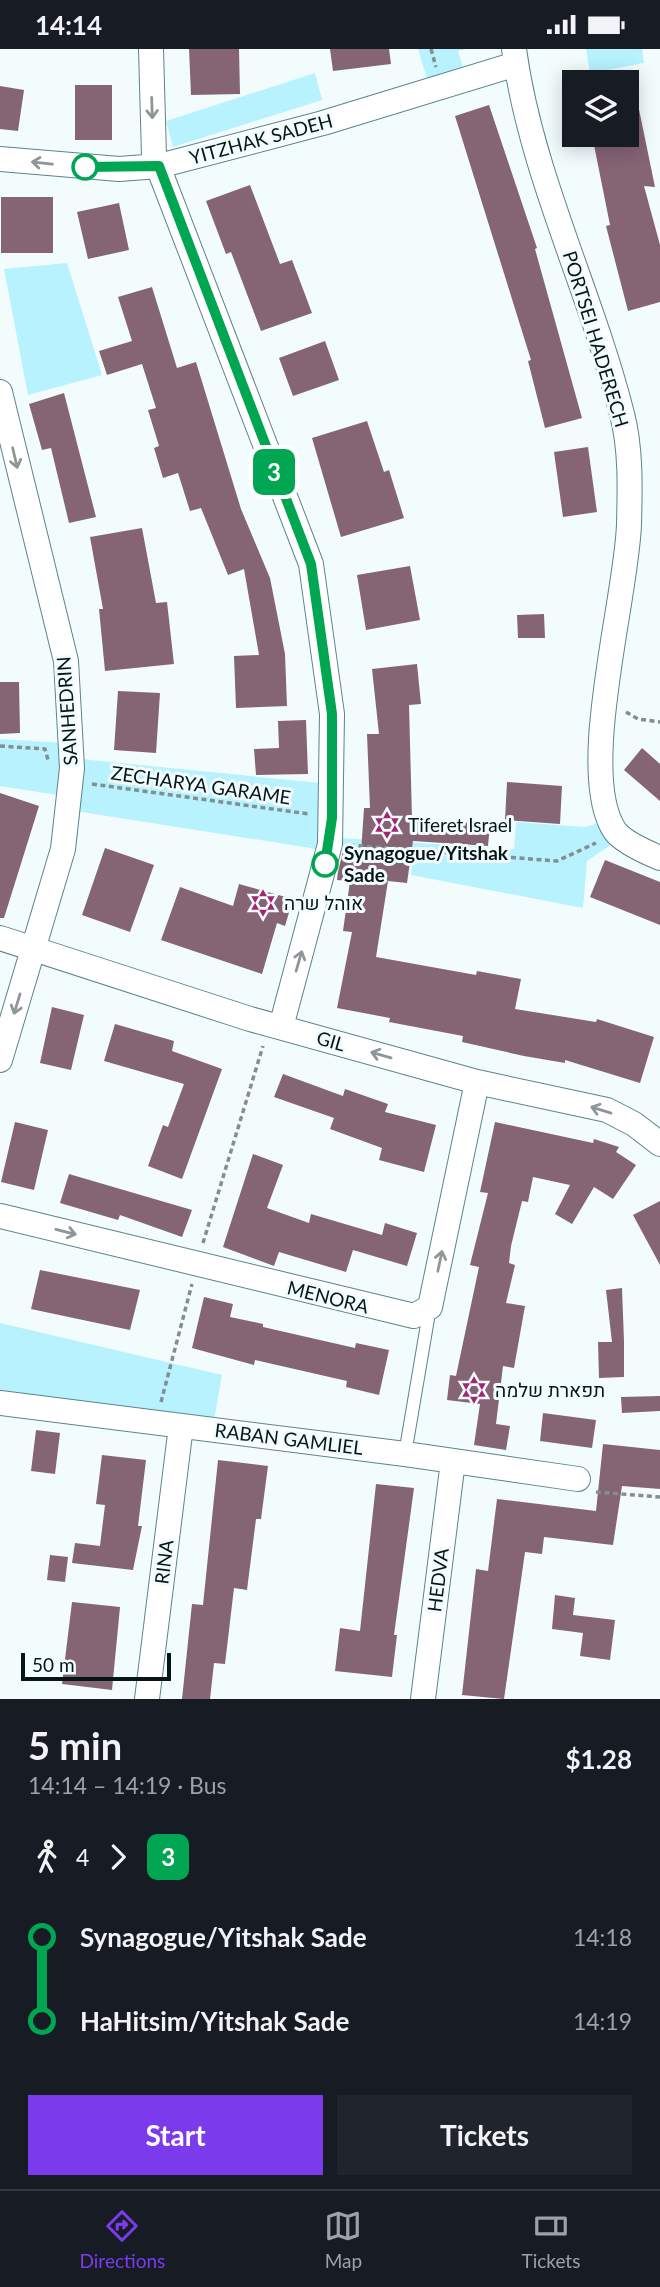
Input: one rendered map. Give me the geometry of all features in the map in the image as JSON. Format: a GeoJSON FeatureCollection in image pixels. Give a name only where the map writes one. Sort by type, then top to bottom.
{"type":"FeatureCollection","features":[{"type":"Feature","properties":{"kind":"street"},"geometry":{"type":"LineString","coordinates":[[151,49],[153,144],[159,166],[311,564],[332,714],[330,844],[275,1025]]}},
{"type":"Feature","properties":{"kind":"street","name":"YITZHAK SADEH"},"geometry":{"type":"LineString","coordinates":[[0,159],[119,169],[159,166],[323,123],[515,57]]}},
{"type":"Feature","properties":{"kind":"street","name":"PORTSEI HADERECH"},"geometry":{"type":"LineString","coordinates":[[515,57],[536,149],[622,415],[629,465],[629,527],[600,743],[601,798],[616,833]]}},
{"type":"Feature","properties":{"kind":"street","name":"SANHEDRIN"},"geometry":{"type":"LineString","coordinates":[[0,391],[66,661],[72,781],[63,849],[35,949]]}},
{"type":"Feature","properties":{"kind":"street"},"geometry":{"type":"LineString","coordinates":[[616,833],[660,858]]}},
{"type":"Feature","properties":{"kind":"street","name":"GIL"},"geometry":{"type":"LineString","coordinates":[[0,938],[275,1025],[477,1082],[607,1110],[634,1124],[660,1144]]}},
{"type":"Feature","properties":{"kind":"street"},"geometry":{"type":"LineString","coordinates":[[0,1060],[35,949]]}},
{"type":"Feature","properties":{"kind":"street"},"geometry":{"type":"LineString","coordinates":[[430,1307],[477,1082]]}},
{"type":"Feature","properties":{"kind":"street","name":"MENORA"},"geometry":{"type":"LineString","coordinates":[[0,1216],[405,1316],[414,1317],[430,1307]]}},
{"type":"Feature","properties":{"kind":"street","name":"RABAN GAMLIEL"},"geometry":{"type":"LineString","coordinates":[[0,1403],[405,1454],[579,1479]]}},
{"type":"Feature","properties":{"kind":"street","name":"RINA"},"geometry":{"type":"LineString","coordinates":[[147,1699],[181,1426]]}},
{"type":"Feature","properties":{"kind":"street","name":"HEDVA"},"geometry":{"type":"LineString","coordinates":[[423,1699],[453,1461]]}},
{"type":"Feature","properties":{"kind":"lane"},"geometry":{"type":"LineString","coordinates":[[405,1454],[430,1307]]}},
{"type":"Feature","properties":{"kind":"path"},"geometry":{"type":"LineString","coordinates":[[606,700],[638,719],[660,722]]}},
{"type":"Feature","properties":{"kind":"path"},"geometry":{"type":"LineString","coordinates":[[0,746],[45,749],[49,766],[72,781]]}},
{"type":"Feature","properties":{"kind":"path","name":"ZECHARYA GARAME"},"geometry":{"type":"LineString","coordinates":[[72,781],[332,818]]}},
{"type":"Feature","properties":{"kind":"path"},"geometry":{"type":"LineString","coordinates":[[330,844],[557,861],[616,833]]}},
{"type":"Feature","properties":{"kind":"path"},"geometry":{"type":"LineString","coordinates":[[156,1422],[197,1265],[275,1025]]}},
{"type":"Feature","properties":{"kind":"path"},"geometry":{"type":"LineString","coordinates":[[579,1479],[578,1490],[660,1497]]}},
{"type":"Feature","properties":{"kind":"shaded area"},"geometry":{"type":"Polygon","coordinates":[[[418,49],[466,49],[458,51],[464,71],[428,82],[418,49]]]}},
{"type":"Feature","properties":{"kind":"shaded area"},"geometry":{"type":"Polygon","coordinates":[[[586,49],[642,49],[644,63],[606,70],[590,70],[586,49]]]}},
{"type":"Feature","properties":{"kind":"shaded area"},"geometry":{"type":"Polygon","coordinates":[[[315,73],[322,100],[173,147],[166,121],[315,73]]]}},
{"type":"Feature","properties":{"kind":"shaded area"},"geometry":{"type":"Polygon","coordinates":[[[67,263],[102,375],[28,395],[4,269],[67,263]]]}},
{"type":"Feature","properties":{"kind":"shaded area"},"geometry":{"type":"Polygon","coordinates":[[[0,739],[64,743],[66,756],[90,760],[320,783],[321,815],[317,849],[69,810],[70,797],[0,786],[0,739]]]}},
{"type":"Feature","properties":{"kind":"shaded area"},"geometry":{"type":"Polygon","coordinates":[[[609,820],[621,838],[587,861],[583,908],[411,875],[413,857],[338,850],[339,838],[514,849],[516,822],[585,827],[609,820]]]}},
{"type":"Feature","properties":{"kind":"shaded area"},"geometry":{"type":"Polygon","coordinates":[[[0,1323],[222,1375],[213,1426],[0,1392],[0,1323]]]}},
{"type":"Feature","properties":{"kind":"building"},"geometry":{"type":"Polygon","coordinates":[[[189,49],[239,49],[240,94],[191,95],[189,49]]]}},
{"type":"Feature","properties":{"kind":"building"},"geometry":{"type":"Polygon","coordinates":[[[330,49],[389,49],[391,64],[333,71],[330,49]]]}},
{"type":"Feature","properties":{"kind":"building"},"geometry":{"type":"Polygon","coordinates":[[[75,85],[112,85],[112,140],[75,140],[75,85]]]}},
{"type":"Feature","properties":{"kind":"building"},"geometry":{"type":"Polygon","coordinates":[[[0,86],[24,90],[18,131],[0,129],[0,86]]]}},
{"type":"Feature","properties":{"kind":"building"},"geometry":{"type":"Polygon","coordinates":[[[489,105],[537,248],[535,249],[582,418],[545,428],[528,361],[531,360],[455,116],[489,105]]]}},
{"type":"Feature","properties":{"kind":"building"},"geometry":{"type":"Polygon","coordinates":[[[639,109],[655,187],[644,186],[660,245],[660,302],[628,311],[606,226],[610,225],[594,147],[639,147],[639,109]]]}},
{"type":"Feature","properties":{"kind":"building"},"geometry":{"type":"Polygon","coordinates":[[[250,185],[280,264],[292,260],[312,313],[261,331],[231,252],[226,254],[206,201],[250,185]]]}},
{"type":"Feature","properties":{"kind":"building"},"geometry":{"type":"Polygon","coordinates":[[[1,197],[53,197],[53,253],[1,253],[1,197]]]}},
{"type":"Feature","properties":{"kind":"building"},"geometry":{"type":"Polygon","coordinates":[[[119,203],[129,250],[88,259],[77,212],[119,203]]]}},
{"type":"Feature","properties":{"kind":"building"},"geometry":{"type":"Polygon","coordinates":[[[152,287],[177,368],[196,362],[241,509],[270,578],[285,654],[287,706],[236,708],[234,656],[259,655],[244,569],[228,575],[201,508],[190,511],[178,473],[163,478],[154,448],[159,446],[148,410],[156,408],[142,364],[107,375],[99,351],[132,341],[118,297],[152,287]]]}},
{"type":"Feature","properties":{"kind":"building"},"geometry":{"type":"Polygon","coordinates":[[[325,341],[339,380],[293,396],[279,358],[325,341]]]}},
{"type":"Feature","properties":{"kind":"building"},"geometry":{"type":"Polygon","coordinates":[[[64,393],[96,517],[69,523],[51,448],[42,450],[29,404],[64,393]]]}},
{"type":"Feature","properties":{"kind":"building"},"geometry":{"type":"Polygon","coordinates":[[[367,421],[384,472],[389,470],[404,518],[341,537],[312,438],[367,421]]]}},
{"type":"Feature","properties":{"kind":"building"},"geometry":{"type":"Polygon","coordinates":[[[588,447],[597,512],[563,517],[554,452],[588,447]]]}},
{"type":"Feature","properties":{"kind":"building"},"geometry":{"type":"Polygon","coordinates":[[[142,528],[156,603],[167,602],[174,664],[105,671],[99,609],[103,609],[90,537],[142,528]]]}},
{"type":"Feature","properties":{"kind":"building"},"geometry":{"type":"Polygon","coordinates":[[[410,566],[420,620],[366,630],[357,575],[410,566]]]}},
{"type":"Feature","properties":{"kind":"building"},"geometry":{"type":"Polygon","coordinates":[[[544,614],[545,638],[518,638],[517,615],[544,614]]]}},
{"type":"Feature","properties":{"kind":"building"},"geometry":{"type":"Polygon","coordinates":[[[417,664],[421,704],[409,705],[412,819],[490,824],[488,846],[413,841],[407,883],[388,881],[376,957],[476,975],[477,971],[521,979],[515,1009],[596,1022],[597,1019],[654,1037],[640,1083],[565,1060],[565,1063],[524,1056],[462,1042],[463,1036],[389,1022],[390,1018],[337,1008],[352,932],[343,931],[350,881],[337,880],[338,872],[343,851],[361,853],[364,808],[370,808],[367,734],[379,734],[372,669],[417,664]]]}},
{"type":"Feature","properties":{"kind":"building"},"geometry":{"type":"Polygon","coordinates":[[[0,682],[19,682],[20,733],[0,734],[0,682]]]}},
{"type":"Feature","properties":{"kind":"building"},"geometry":{"type":"Polygon","coordinates":[[[118,691],[160,693],[156,753],[114,750],[118,691]]]}},
{"type":"Feature","properties":{"kind":"building"},"geometry":{"type":"Polygon","coordinates":[[[306,720],[308,774],[256,775],[254,749],[279,748],[278,721],[306,720]]]}},
{"type":"Feature","properties":{"kind":"building"},"geometry":{"type":"Polygon","coordinates":[[[642,748],[660,764],[660,801],[624,770],[642,748]]]}},
{"type":"Feature","properties":{"kind":"building"},"geometry":{"type":"Polygon","coordinates":[[[507,782],[562,786],[560,824],[505,820],[507,782]]]}},
{"type":"Feature","properties":{"kind":"building"},"geometry":{"type":"Polygon","coordinates":[[[0,793],[39,806],[4,918],[0,918],[0,793]]]}},
{"type":"Feature","properties":{"kind":"building"},"geometry":{"type":"Polygon","coordinates":[[[105,848],[154,865],[130,932],[82,915],[105,848]]]}},
{"type":"Feature","properties":{"kind":"building"},"geometry":{"type":"Polygon","coordinates":[[[605,860],[660,882],[660,925],[590,897],[605,860]]]}},
{"type":"Feature","properties":{"kind":"building"},"geometry":{"type":"Polygon","coordinates":[[[239,884],[293,899],[285,926],[277,923],[262,974],[161,940],[180,887],[233,906],[239,884]]]}},
{"type":"Feature","properties":{"kind":"building"},"geometry":{"type":"Polygon","coordinates":[[[52,1007],[84,1015],[71,1070],[40,1063],[52,1007]]]}},
{"type":"Feature","properties":{"kind":"building"},"geometry":{"type":"Polygon","coordinates":[[[115,1024],[174,1041],[172,1051],[222,1069],[182,1179],[148,1166],[163,1125],[168,1127],[184,1084],[104,1061],[115,1024]]]}},
{"type":"Feature","properties":{"kind":"building"},"geometry":{"type":"Polygon","coordinates":[[[283,1074],[343,1096],[345,1089],[388,1104],[385,1112],[436,1125],[424,1172],[379,1160],[382,1148],[330,1129],[334,1118],[274,1097],[283,1074]]]}},
{"type":"Feature","properties":{"kind":"building"},"geometry":{"type":"Polygon","coordinates":[[[15,1122],[48,1130],[34,1190],[1,1182],[15,1122]]]}},
{"type":"Feature","properties":{"kind":"building"},"geometry":{"type":"Polygon","coordinates":[[[495,1122],[593,1143],[594,1139],[619,1147],[616,1152],[636,1165],[613,1199],[594,1187],[572,1224],[555,1214],[570,1185],[533,1177],[528,1202],[522,1201],[511,1246],[509,1263],[515,1265],[506,1303],[525,1306],[514,1368],[503,1366],[496,1424],[510,1426],[506,1450],[474,1445],[480,1404],[447,1400],[450,1375],[456,1376],[479,1267],[470,1265],[488,1193],[480,1192],[495,1122]]]}},
{"type":"Feature","properties":{"kind":"building"},"geometry":{"type":"Polygon","coordinates":[[[253,1154],[283,1165],[267,1208],[309,1223],[311,1214],[382,1235],[385,1223],[417,1233],[407,1266],[353,1250],[346,1272],[279,1252],[274,1266],[223,1247],[253,1154]]]}},
{"type":"Feature","properties":{"kind":"building"},"geometry":{"type":"Polygon","coordinates":[[[69,1174],[192,1210],[182,1237],[120,1215],[118,1220],[60,1203],[69,1174]]]}},
{"type":"Feature","properties":{"kind":"building"},"geometry":{"type":"Polygon","coordinates":[[[660,1201],[660,1265],[633,1215],[660,1201]]]}},
{"type":"Feature","properties":{"kind":"building"},"geometry":{"type":"Polygon","coordinates":[[[40,1270],[140,1290],[130,1330],[31,1309],[40,1270]]]}},
{"type":"Feature","properties":{"kind":"building"},"geometry":{"type":"Polygon","coordinates":[[[622,1288],[624,1377],[599,1378],[598,1342],[612,1342],[606,1290],[622,1288]]]}},
{"type":"Feature","properties":{"kind":"building"},"geometry":{"type":"Polygon","coordinates":[[[204,1297],[233,1304],[230,1317],[263,1324],[263,1327],[355,1348],[356,1343],[389,1350],[379,1395],[346,1387],[347,1381],[255,1360],[254,1365],[192,1348],[204,1297]]]}},
{"type":"Feature","properties":{"kind":"building"},"geometry":{"type":"Polygon","coordinates":[[[660,1396],[660,1411],[622,1413],[621,1397],[660,1396]]]}},
{"type":"Feature","properties":{"kind":"building"},"geometry":{"type":"Polygon","coordinates":[[[543,1413],[596,1420],[592,1448],[540,1441],[543,1413]]]}},
{"type":"Feature","properties":{"kind":"building"},"geometry":{"type":"Polygon","coordinates":[[[36,1430],[60,1433],[55,1474],[31,1471],[36,1430]]]}},
{"type":"Feature","properties":{"kind":"building"},"geometry":{"type":"Polygon","coordinates":[[[603,1444],[660,1450],[660,1489],[622,1486],[613,1545],[544,1537],[542,1554],[525,1552],[504,1699],[462,1695],[476,1569],[488,1571],[497,1499],[596,1511],[603,1444]]]}},
{"type":"Feature","properties":{"kind":"building"},"geometry":{"type":"Polygon","coordinates":[[[102,1455],[146,1460],[138,1526],[142,1526],[133,1570],[72,1563],[75,1543],[100,1546],[105,1505],[96,1504],[102,1455]]]}},
{"type":"Feature","properties":{"kind":"building"},"geometry":{"type":"Polygon","coordinates":[[[218,1460],[268,1466],[261,1519],[256,1519],[247,1590],[234,1588],[225,1664],[214,1663],[210,1699],[182,1699],[192,1604],[203,1605],[218,1460]]]}},
{"type":"Feature","properties":{"kind":"building"},"geometry":{"type":"Polygon","coordinates":[[[376,1484],[414,1488],[394,1635],[397,1635],[392,1677],[335,1671],[340,1628],[360,1631],[376,1484]]]}},
{"type":"Feature","properties":{"kind":"building"},"geometry":{"type":"Polygon","coordinates":[[[50,1555],[68,1557],[65,1582],[47,1580],[50,1555]]]}},
{"type":"Feature","properties":{"kind":"building"},"geometry":{"type":"Polygon","coordinates":[[[555,1595],[575,1598],[573,1615],[615,1620],[610,1660],[580,1656],[583,1633],[552,1629],[555,1595]]]}},
{"type":"Feature","properties":{"kind":"building"},"geometry":{"type":"Polygon","coordinates":[[[72,1602],[120,1607],[112,1690],[62,1684],[72,1602]]]}},
{"type":"Feature","properties":{"kind":"bus line","name":"3"},"geometry":{"type":"LineString","coordinates":[[85,167],[119,169],[159,166],[311,564],[332,714],[332,818],[325,864]]}},
{"type":"Feature","properties":{"kind":"place","name":"Tiferet Israel"},"geometry":{"type":"Point","coordinates":[387,825]}},
{"type":"Feature","properties":{"kind":"place","name":"Synagogue/Yitshak Sade"},"geometry":{"type":"Point","coordinates":[325,864]}},
{"type":"Feature","properties":{"kind":"place","name":"אוהל שרה"},"geometry":{"type":"Point","coordinates":[263,903]}},
{"type":"Feature","properties":{"kind":"place","name":"תפארת שלמה"},"geometry":{"type":"Point","coordinates":[474,1390]}}]}
